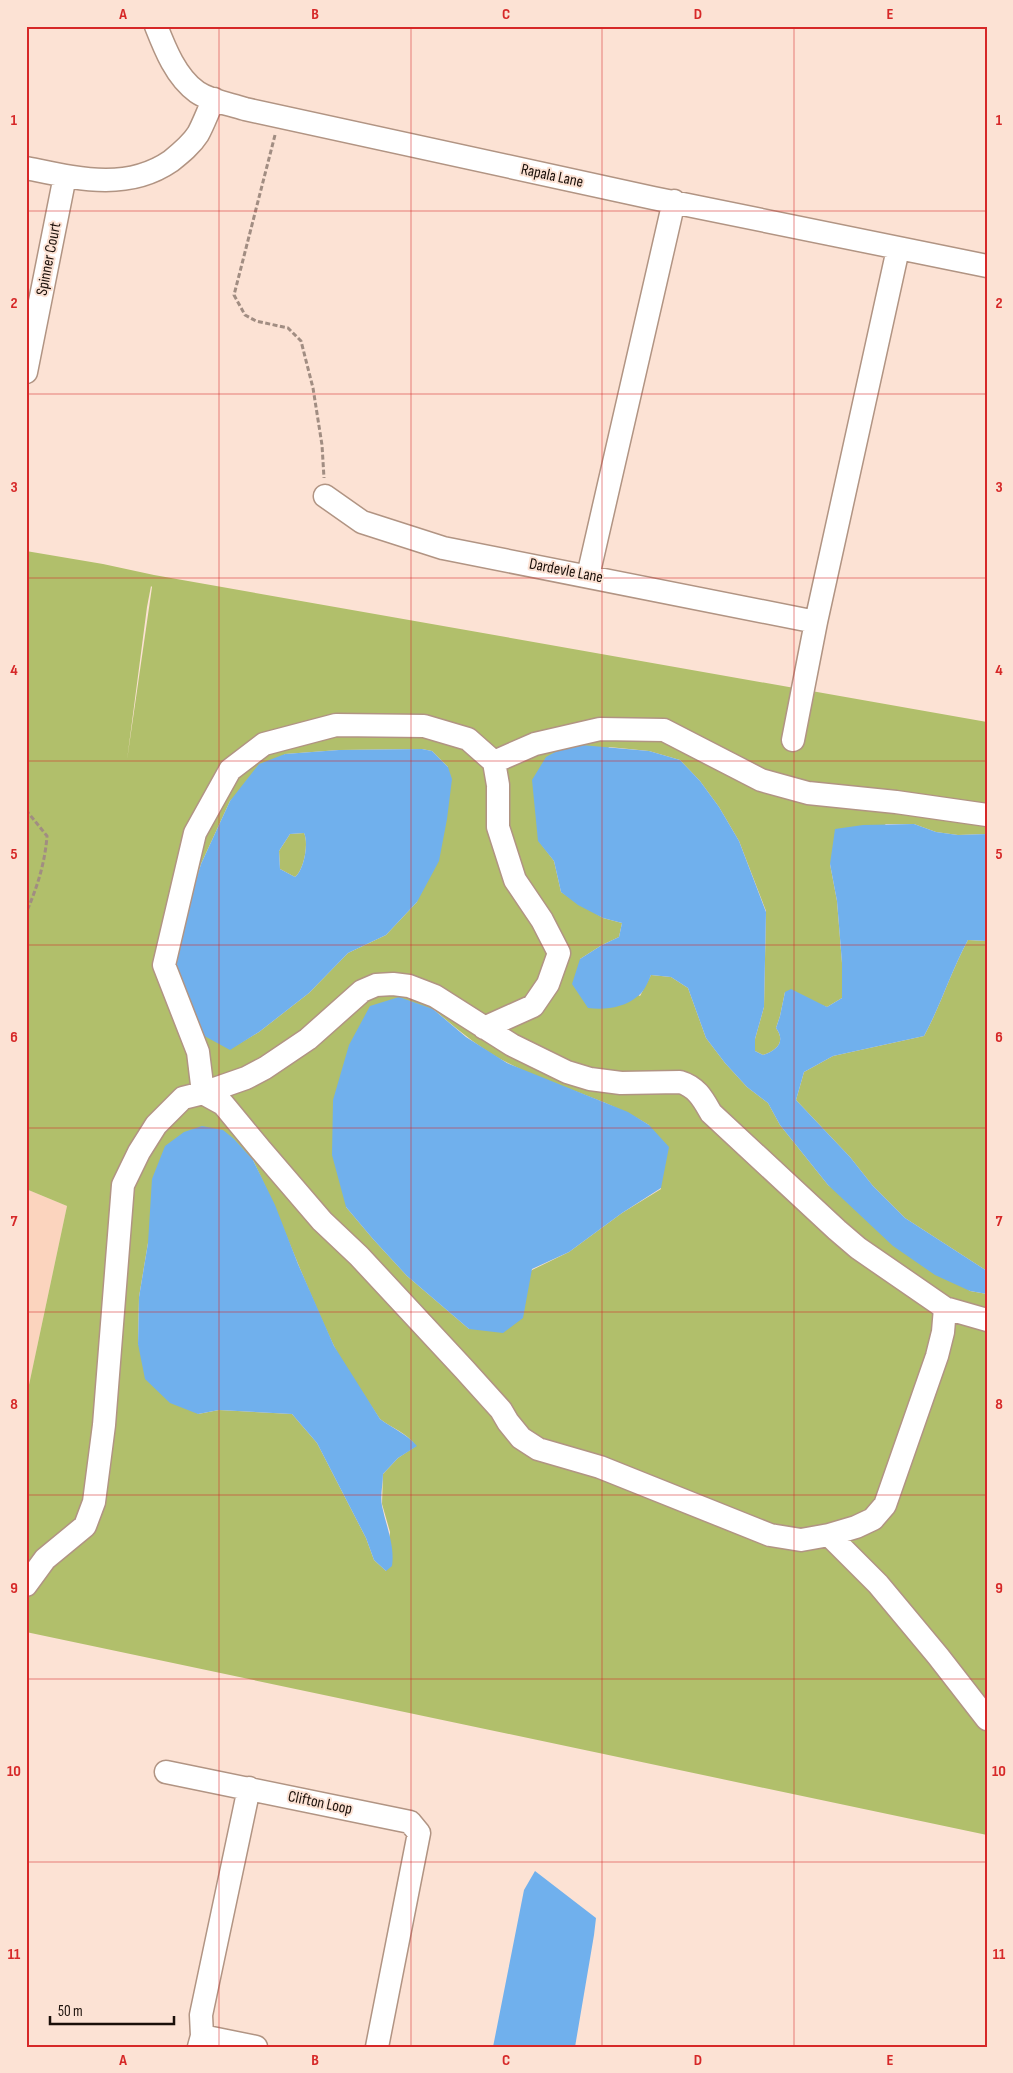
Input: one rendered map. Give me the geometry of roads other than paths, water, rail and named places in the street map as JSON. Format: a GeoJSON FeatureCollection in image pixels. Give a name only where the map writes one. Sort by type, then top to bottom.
{"type":"FeatureCollection","features":[{"type":"Feature","properties":{"kind":"street","name":"Rapala Lane"},"geometry":{"type":"LineString","coordinates":[[156,26],[165,50],[182,76],[198,92],[214,99],[280,118],[898,249],[987,266]]}},
{"type":"Feature","properties":{"kind":"street"},"geometry":{"type":"LineString","coordinates":[[26,168],[104,181],[122,180],[152,171],[184,151],[197,135],[214,99]]}},
{"type":"Feature","properties":{"kind":"street","name":"Spinner Court"},"geometry":{"type":"LineString","coordinates":[[26,372],[65,176]]}},
{"type":"Feature","properties":{"kind":"street"},"geometry":{"type":"LineString","coordinates":[[588,576],[674,201]]}},
{"type":"Feature","properties":{"kind":"street"},"geometry":{"type":"LineString","coordinates":[[793,740],[816,622],[898,249]]}},
{"type":"Feature","properties":{"kind":"street","name":"Dardevle Lane"},"geometry":{"type":"LineString","coordinates":[[325,496],[362,522],[443,548],[816,622]]}},
{"type":"Feature","properties":{"kind":"street"},"geometry":{"type":"LineString","coordinates":[[203,1094],[198,1052],[164,965],[195,833],[230,770],[264,744],[336,725],[424,726],[468,739],[494,762],[498,785],[498,827],[515,880],[542,920],[559,953],[548,984],[533,1006],[484,1028]]}},
{"type":"Feature","properties":{"kind":"street"},"geometry":{"type":"LineString","coordinates":[[494,762],[535,744],[600,729],[664,730],[761,780],[808,793],[896,802],[987,815]]}},
{"type":"Feature","properties":{"kind":"street"},"geometry":{"type":"LineString","coordinates":[[26,1584],[45,1559],[85,1526],[94,1502],[104,1425],[123,1184],[139,1152],[156,1125],[183,1098],[203,1094],[246,1078],[273,1063],[308,1039],[362,990],[376,985],[393,984],[409,986],[435,996],[460,1014],[538,1059],[590,1079],[621,1084],[680,1082],[689,1084],[698,1092],[711,1113],[836,1230],[858,1248],[945,1308],[987,1320]]}},
{"type":"Feature","properties":{"kind":"street"},"geometry":{"type":"LineString","coordinates":[[203,1094],[223,1104],[322,1221],[359,1256],[464,1369],[501,1410],[521,1438],[538,1449],[600,1467],[770,1535],[801,1540],[829,1535],[856,1527],[873,1519],[885,1504],[936,1356],[943,1332],[945,1308]]}},
{"type":"Feature","properties":{"kind":"street"},"geometry":{"type":"LineString","coordinates":[[829,1535],[878,1584],[987,1719]]}},
{"type":"Feature","properties":{"kind":"street"},"geometry":{"type":"LineString","coordinates":[[166,1772],[249,1788],[201,2015],[201,2041],[256,2047]]}},
{"type":"Feature","properties":{"kind":"street","name":"Clifton Loop"},"geometry":{"type":"LineString","coordinates":[[249,1788],[410,1822],[419,1833],[377,2047]]}},
{"type":"Feature","properties":{"kind":"water"},"geometry":{"type":"Polygon","coordinates":[[[570,744],[649,751],[680,760],[700,781],[719,807],[739,841],[766,912],[764,1007],[755,1039],[755,1051],[763,1055],[779,1045],[780,1037],[776,1028],[785,992],[791,989],[827,1007],[842,998],[842,963],[837,901],[830,864],[835,829],[863,825],[914,824],[936,832],[958,835],[987,834],[987,941],[968,940],[924,1036],[833,1056],[804,1072],[796,1100],[850,1157],[873,1186],[905,1218],[987,1271],[987,1294],[970,1291],[935,1275],[893,1246],[828,1185],[780,1125],[768,1103],[747,1087],[706,1038],[688,988],[671,977],[651,975],[646,987],[633,1000],[621,1006],[601,1009],[588,1008],[572,984],[580,959],[619,937],[622,923],[603,918],[578,905],[561,892],[554,861],[538,841],[532,780],[546,757],[570,744]]]}},
{"type":"Feature","properties":{"kind":"water"},"geometry":{"type":"Polygon","coordinates":[[[422,749],[432,751],[448,767],[452,779],[439,861],[417,902],[386,935],[348,953],[309,993],[259,1032],[230,1050],[199,1033],[172,961],[201,864],[230,801],[259,764],[285,754],[339,750],[422,749]],[[304,833],[290,834],[279,851],[280,869],[295,877],[303,863],[306,849],[304,833]]]}},
{"type":"Feature","properties":{"kind":"water"},"geometry":{"type":"Polygon","coordinates":[[[399,997],[433,1009],[466,1037],[507,1063],[628,1112],[649,1125],[669,1147],[661,1188],[622,1213],[569,1252],[532,1269],[523,1318],[503,1333],[469,1329],[407,1276],[346,1207],[332,1155],[333,1100],[349,1045],[370,1006],[399,997]]]}},
{"type":"Feature","properties":{"kind":"water"},"geometry":{"type":"Polygon","coordinates":[[[202,1126],[223,1130],[253,1160],[275,1205],[298,1264],[334,1346],[380,1419],[404,1434],[417,1446],[398,1458],[383,1474],[381,1502],[393,1558],[392,1566],[386,1571],[374,1560],[366,1538],[317,1443],[292,1414],[219,1410],[198,1414],[170,1403],[145,1379],[138,1344],[139,1297],[148,1243],[152,1179],[165,1146],[184,1132],[202,1126]]]}},
{"type":"Feature","properties":{"kind":"water"},"geometry":{"type":"Polygon","coordinates":[[[535,1871],[596,1918],[575,2047],[493,2047],[524,1890],[535,1871]]]}}]}
